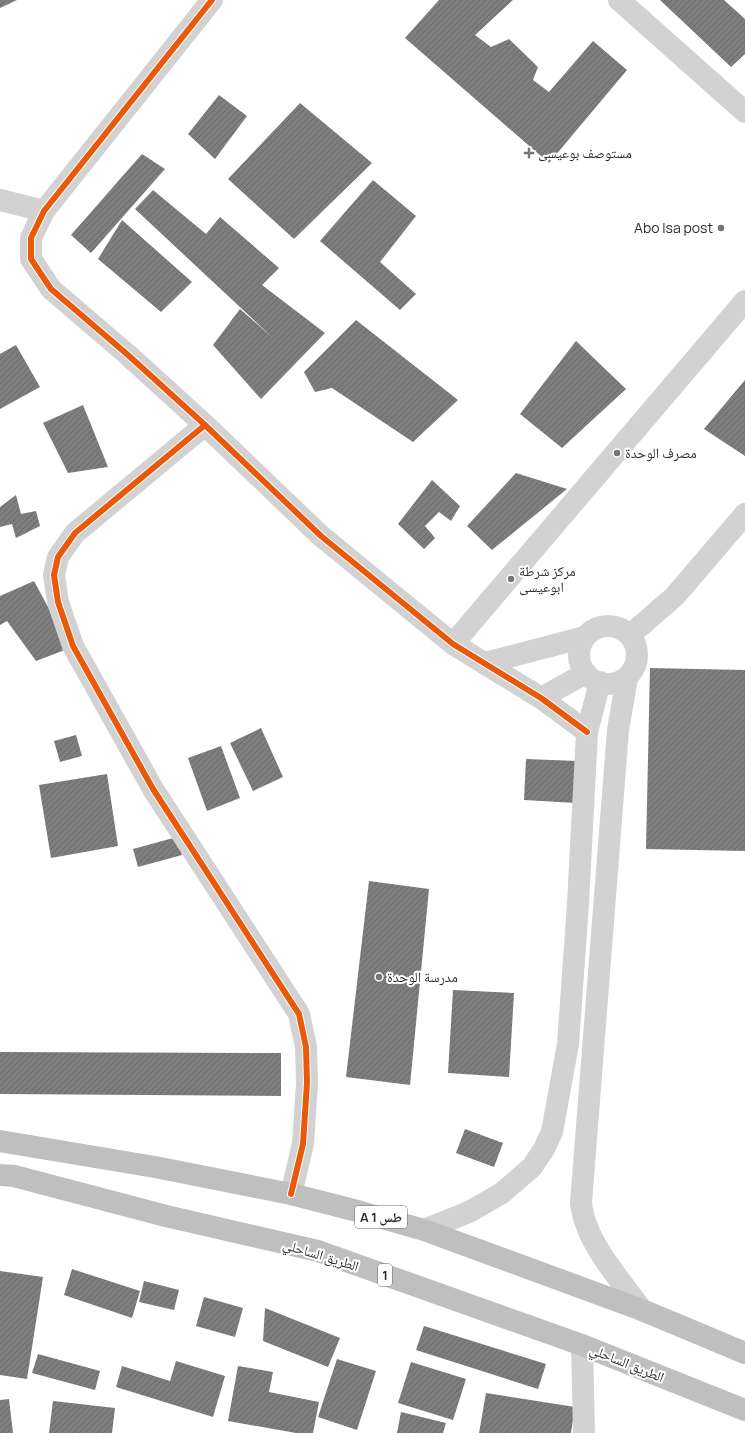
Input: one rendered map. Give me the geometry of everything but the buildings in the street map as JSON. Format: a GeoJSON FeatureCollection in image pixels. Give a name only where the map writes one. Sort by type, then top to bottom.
{"type":"FeatureCollection","features":[{"type":"Feature","properties":{"kind":"highway","name":"A 1 طس"},"geometry":{"type":"LineString","coordinates":[[0,1141],[155,1167],[291,1194],[361,1212],[424,1230],[642,1310],[745,1352]]}},
{"type":"Feature","properties":{"kind":"highway","name":"الطريق الساحلي"},"geometry":{"type":"LineString","coordinates":[[7,1175],[166,1216],[318,1251],[582,1345],[745,1410]]}},
{"type":"Feature","properties":{"kind":"street"},"geometry":{"type":"LineString","coordinates":[[212,0],[44,211],[31,238],[31,259],[51,289],[206,425],[321,536],[453,644],[541,698],[587,732]]}},
{"type":"Feature","properties":{"kind":"street"},"geometry":{"type":"LineString","coordinates":[[618,0],[745,112]]}},
{"type":"Feature","properties":{"kind":"street"},"geometry":{"type":"LineString","coordinates":[[0,200],[44,211]]}},
{"type":"Feature","properties":{"kind":"street"},"geometry":{"type":"LineString","coordinates":[[0,212],[44,211]]}},
{"type":"Feature","properties":{"kind":"street"},"geometry":{"type":"LineString","coordinates":[[453,644],[745,301]]}},
{"type":"Feature","properties":{"kind":"street"},"geometry":{"type":"LineString","coordinates":[[206,425],[75,533],[58,558],[54,575],[58,602],[73,646],[153,789],[299,1014],[306,1047],[307,1083],[303,1144],[291,1194]]}},
{"type":"Feature","properties":{"kind":"street"},"geometry":{"type":"LineString","coordinates":[[630,635],[675,596],[745,514]]}},
{"type":"Feature","properties":{"kind":"street"},"geometry":{"type":"LineString","coordinates":[[627,678],[609,684],[593,678],[581,665],[579,656],[580,646],[585,637],[595,629],[607,626],[619,628],[630,635],[636,646],[637,658],[634,669],[627,678],[618,730],[581,1203],[586,1223],[592,1238],[642,1310]]}},
{"type":"Feature","properties":{"kind":"street"},"geometry":{"type":"LineString","coordinates":[[485,663],[585,637]]}},
{"type":"Feature","properties":{"kind":"street"},"geometry":{"type":"LineString","coordinates":[[541,698],[593,678]]}},
{"type":"Feature","properties":{"kind":"street"},"geometry":{"type":"LineString","coordinates":[[424,1230],[469,1212],[502,1193],[532,1167],[544,1149],[552,1132],[568,1044],[578,904],[587,732],[593,678]]}},
{"type":"Feature","properties":{"kind":"street"},"geometry":{"type":"LineString","coordinates":[[582,1345],[584,1433]]}},
{"type":"Feature","properties":{"kind":"cycle path"},"geometry":{"type":"LineString","coordinates":[[212,0],[44,211],[31,238],[31,259],[51,289],[128,355],[205,425],[321,536],[453,644],[541,698],[587,732]]}},
{"type":"Feature","properties":{"kind":"cycle path"},"geometry":{"type":"LineString","coordinates":[[205,425],[75,533],[58,557],[54,575],[58,602],[73,646],[153,789],[299,1014],[306,1047],[307,1083],[303,1144],[291,1194]]}},
{"type":"Feature","properties":{"kind":"place","name":"مستوصف بوعيسى"},"geometry":{"type":"Point","coordinates":[529,153]}},
{"type":"Feature","properties":{"kind":"place","name":"Abo Isa post"},"geometry":{"type":"Point","coordinates":[721,228]}},
{"type":"Feature","properties":{"kind":"place","name":"مصرف الوحدة"},"geometry":{"type":"Point","coordinates":[617,453]}},
{"type":"Feature","properties":{"kind":"place","name":"مركز شرطة ابوعيسى"},"geometry":{"type":"Point","coordinates":[511,579]}},
{"type":"Feature","properties":{"kind":"place","name":"مدرسة الوحدة"},"geometry":{"type":"Point","coordinates":[379,977]}}]}
